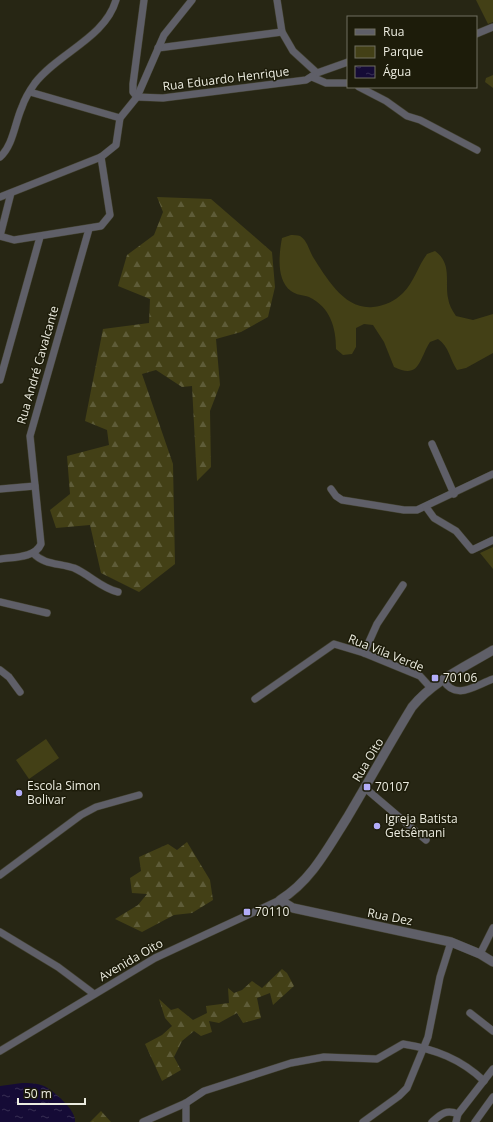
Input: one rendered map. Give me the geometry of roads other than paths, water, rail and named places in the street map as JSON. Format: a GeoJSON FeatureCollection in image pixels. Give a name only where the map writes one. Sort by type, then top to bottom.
{"type":"FeatureCollection","features":[{"type":"Feature","properties":{"kind":"street"},"geometry":{"type":"LineString","coordinates":[[0,157],[8,145],[22,106],[41,77],[99,28],[109,16],[116,0]]}},
{"type":"Feature","properties":{"kind":"street"},"geometry":{"type":"LineString","coordinates":[[136,97],[133,84],[144,0]]}},
{"type":"Feature","properties":{"kind":"street"},"geometry":{"type":"LineString","coordinates":[[0,197],[101,157],[116,145],[120,118],[136,97],[164,35],[192,0]]}},
{"type":"Feature","properties":{"kind":"street"},"geometry":{"type":"LineString","coordinates":[[277,0],[282,32],[293,51],[314,75],[326,83],[347,83]]}},
{"type":"Feature","properties":{"kind":"street"},"geometry":{"type":"LineString","coordinates":[[477,34],[493,27]]}},
{"type":"Feature","properties":{"kind":"street"},"geometry":{"type":"LineString","coordinates":[[158,48],[282,32]]}},
{"type":"Feature","properties":{"kind":"street","name":"Rua Eduardo Henrique"},"geometry":{"type":"LineString","coordinates":[[136,97],[163,98],[306,80],[314,75],[347,62]]}},
{"type":"Feature","properties":{"kind":"street"},"geometry":{"type":"LineString","coordinates":[[361,88],[386,101],[407,116],[420,120],[478,150]]}},
{"type":"Feature","properties":{"kind":"street"},"geometry":{"type":"LineString","coordinates":[[30,92],[120,118]]}},
{"type":"Feature","properties":{"kind":"street"},"geometry":{"type":"LineString","coordinates":[[11,193],[0,236],[14,240],[40,237],[100,226],[110,214],[101,157]]}},
{"type":"Feature","properties":{"kind":"street","name":"Rua André Cavalcante"},"geometry":{"type":"LineString","coordinates":[[33,553],[38,550],[41,544],[30,442],[31,429],[89,229]]}},
{"type":"Feature","properties":{"kind":"street"},"geometry":{"type":"LineString","coordinates":[[0,380],[40,237]]}},
{"type":"Feature","properties":{"kind":"street"},"geometry":{"type":"LineString","coordinates":[[432,444],[454,494]]}},
{"type":"Feature","properties":{"kind":"street"},"geometry":{"type":"LineString","coordinates":[[332,489],[336,496],[342,500],[404,510],[417,510],[454,494],[493,474]]}},
{"type":"Feature","properties":{"kind":"street"},"geometry":{"type":"LineString","coordinates":[[0,489],[35,486]]}},
{"type":"Feature","properties":{"kind":"street"},"geometry":{"type":"LineString","coordinates":[[426,507],[434,518],[456,531],[472,550],[493,540]]}},
{"type":"Feature","properties":{"kind":"street"},"geometry":{"type":"LineString","coordinates":[[0,559],[33,553],[41,560],[72,568],[89,576],[103,587],[118,592]]}},
{"type":"Feature","properties":{"kind":"street"},"geometry":{"type":"LineString","coordinates":[[364,653],[377,624],[402,584]]}},
{"type":"Feature","properties":{"kind":"street"},"geometry":{"type":"LineString","coordinates":[[0,602],[47,613]]}},
{"type":"Feature","properties":{"kind":"street","name":"Rua Vila Verde"},"geometry":{"type":"LineString","coordinates":[[255,699],[331,646],[338,645],[364,653],[420,676],[430,687]]}},
{"type":"Feature","properties":{"kind":"street","name":"Rua Oito"},"geometry":{"type":"LineString","coordinates":[[280,900],[293,892],[318,863],[365,788],[412,706],[430,687],[493,650]]}},
{"type":"Feature","properties":{"kind":"street"},"geometry":{"type":"LineString","coordinates":[[0,670],[9,677],[20,692]]}},
{"type":"Feature","properties":{"kind":"street"},"geometry":{"type":"LineString","coordinates":[[443,680],[448,688],[457,691],[467,690],[493,679]]}},
{"type":"Feature","properties":{"kind":"street"},"geometry":{"type":"LineString","coordinates":[[365,788],[426,840]]}},
{"type":"Feature","properties":{"kind":"street"},"geometry":{"type":"LineString","coordinates":[[0,875],[81,814],[96,807],[139,795]]}},
{"type":"Feature","properties":{"kind":"street","name":"Rua Dez"},"geometry":{"type":"LineString","coordinates":[[280,900],[293,908],[452,942],[480,954],[493,962]]}},
{"type":"Feature","properties":{"kind":"street","name":"Avenida Oito"},"geometry":{"type":"LineString","coordinates":[[0,1051],[94,994],[173,949],[280,900]]}},
{"type":"Feature","properties":{"kind":"street"},"geometry":{"type":"LineString","coordinates":[[480,954],[493,928]]}},
{"type":"Feature","properties":{"kind":"street"},"geometry":{"type":"LineString","coordinates":[[0,932],[58,967],[94,994]]}},
{"type":"Feature","properties":{"kind":"street"},"geometry":{"type":"LineString","coordinates":[[363,1122],[400,1096],[407,1088],[423,1049],[433,1013],[440,978],[452,942]]}},
{"type":"Feature","properties":{"kind":"street"},"geometry":{"type":"LineString","coordinates":[[470,1013],[493,1031]]}},
{"type":"Feature","properties":{"kind":"street"},"geometry":{"type":"LineString","coordinates":[[142,1122],[150,1117],[186,1103],[209,1090],[291,1063],[324,1058],[377,1059],[403,1044],[442,1053],[462,1063],[484,1081]]}},
{"type":"Feature","properties":{"kind":"street"},"geometry":{"type":"LineString","coordinates":[[456,1122],[458,1114],[493,1069]]}},
{"type":"Feature","properties":{"kind":"street"},"geometry":{"type":"LineString","coordinates":[[476,1122],[493,1097]]}},
{"type":"Feature","properties":{"kind":"street"},"geometry":{"type":"LineString","coordinates":[[186,1103],[186,1122]]}},
{"type":"Feature","properties":{"kind":"street"},"geometry":{"type":"LineString","coordinates":[[432,1122],[440,1114],[447,1112],[458,1114]]}},
{"type":"Feature","properties":{"kind":"water"},"geometry":{"type":"Polygon","coordinates":[[[33,1083],[48,1088],[64,1101],[75,1117],[75,1122],[0,1122],[0,1086],[33,1083]]]}},
{"type":"Feature","properties":{"kind":"place","name":"70106"},"geometry":{"type":"Point","coordinates":[435,678]}},
{"type":"Feature","properties":{"kind":"place","name":"70107"},"geometry":{"type":"Point","coordinates":[367,787]}},
{"type":"Feature","properties":{"kind":"place","name":"Escola Simon Bolivar"},"geometry":{"type":"Point","coordinates":[19,793]}},
{"type":"Feature","properties":{"kind":"place","name":"Igreja Batista Getsêmani"},"geometry":{"type":"Point","coordinates":[377,826]}},
{"type":"Feature","properties":{"kind":"place","name":"70110"},"geometry":{"type":"Point","coordinates":[247,912]}}]}
